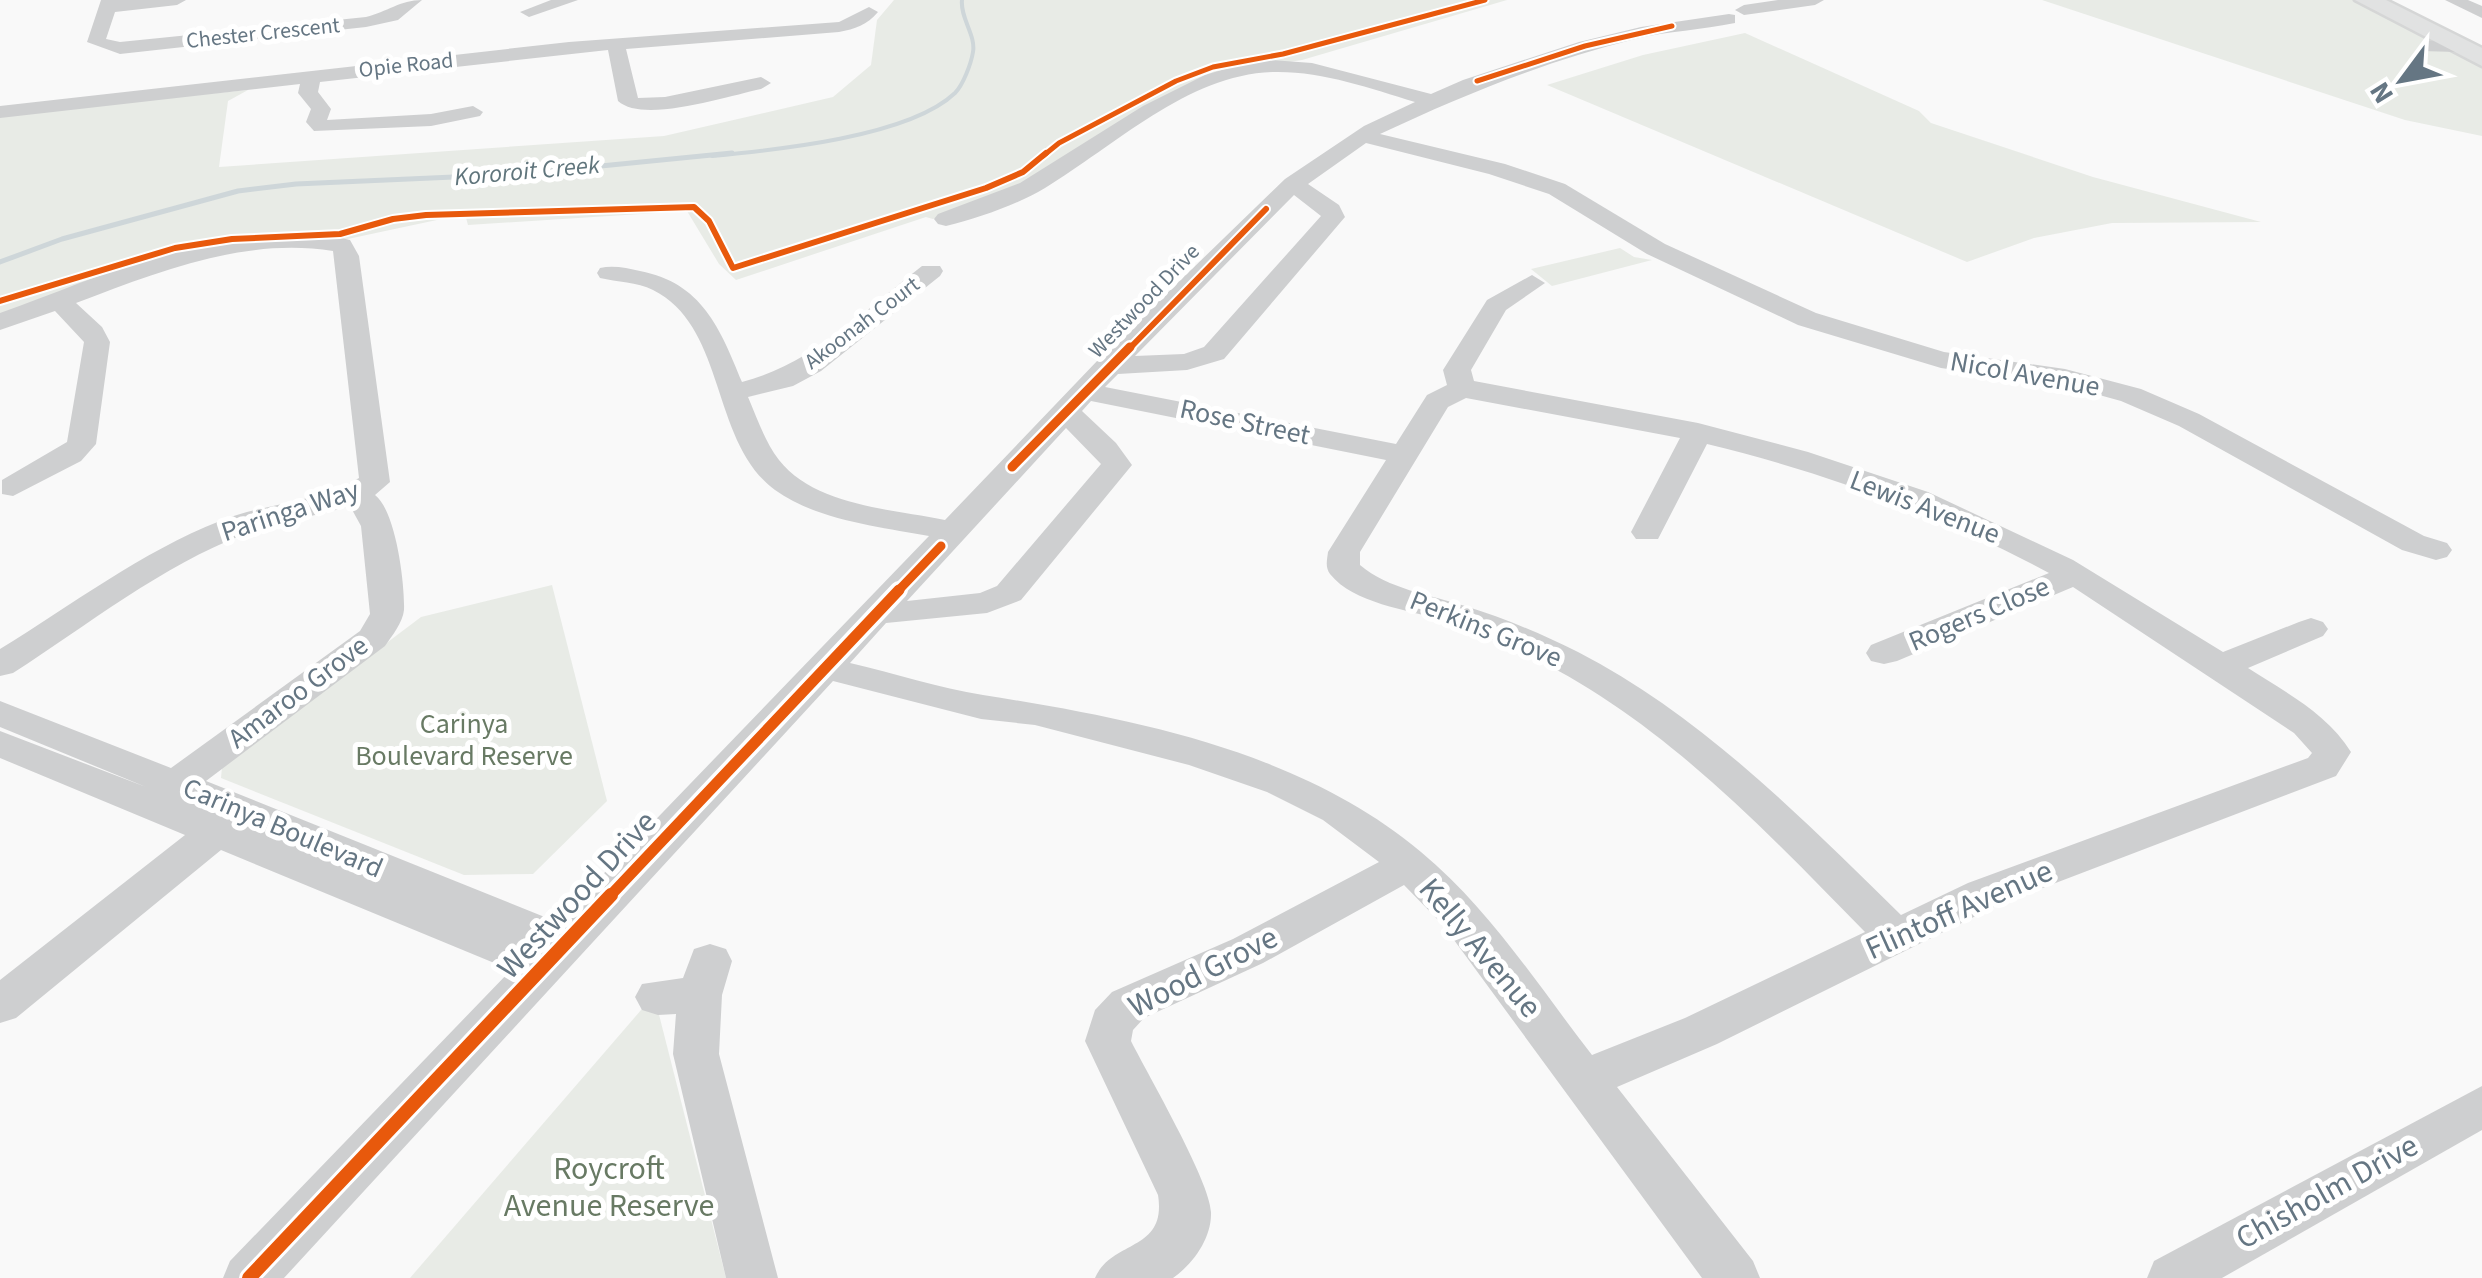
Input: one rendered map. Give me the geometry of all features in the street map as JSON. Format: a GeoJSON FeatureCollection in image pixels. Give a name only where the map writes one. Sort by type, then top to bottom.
{"type":"FeatureCollection","features":[{"type":"Feature","properties":{"kind":"highway"},"geometry":{"type":"LineString","coordinates":[[2366,0],[2470,44]]}},
{"type":"Feature","properties":{"kind":"highway"},"geometry":{"type":"LineString","coordinates":[[2400,0],[2470,44],[2482,58]]}},
{"type":"Feature","properties":{"kind":"street","name":"Chester Crescent"},"geometry":{"type":"LineString","coordinates":[[106,47],[97,44],[96,39],[109,4],[176,0]]}},
{"type":"Feature","properties":{"kind":"street","name":"Chester Crescent"},"geometry":{"type":"LineString","coordinates":[[85,54],[106,47],[374,20],[398,13],[414,0]]}},
{"type":"Feature","properties":{"kind":"street"},"geometry":{"type":"LineString","coordinates":[[529,12],[568,0]]}},
{"type":"Feature","properties":{"kind":"street","name":"Westwood Drive"},"geometry":{"type":"LineString","coordinates":[[249,1278],[1108,366],[1293,184],[1367,133],[1429,100],[1585,46],[1728,14],[1815,0]]}},
{"type":"Feature","properties":{"kind":"street"},"geometry":{"type":"LineString","coordinates":[[2454,0],[2482,13]]}},
{"type":"Feature","properties":{"kind":"street","name":"Opie Road"},"geometry":{"type":"LineString","coordinates":[[0,112],[616,44],[848,27],[864,22],[874,6]]}},
{"type":"Feature","properties":{"kind":"street"},"geometry":{"type":"LineString","coordinates":[[616,44],[626,97],[634,104],[665,103],[761,83]]}},
{"type":"Feature","properties":{"kind":"street"},"geometry":{"type":"LineString","coordinates":[[2428,47],[2470,44]]}},
{"type":"Feature","properties":{"kind":"street"},"geometry":{"type":"LineString","coordinates":[[946,219],[1038,182],[1144,115],[1218,79],[1251,69],[1312,68],[1429,100]]}},
{"type":"Feature","properties":{"kind":"street"},"geometry":{"type":"LineString","coordinates":[[312,76],[308,93],[322,112],[316,122],[330,129],[473,112]]}},
{"type":"Feature","properties":{"kind":"street","name":"Nicol Avenue"},"geometry":{"type":"LineString","coordinates":[[1367,133],[1544,184],[1588,206],[1656,249],[1807,319],[1901,349],[1975,366],[2065,376],[2131,394],[2272,464],[2413,543],[2436,550]]}},
{"type":"Feature","properties":{"kind":"street"},"geometry":{"type":"LineString","coordinates":[[1108,366],[1187,362],[1214,353],[1333,217],[1331,210],[1293,184]]}},
{"type":"Feature","properties":{"kind":"street","name":"Paringa Way"},"geometry":{"type":"LineString","coordinates":[[0,665],[200,541],[237,525],[355,496],[375,482],[342,245],[325,240],[235,245],[61,302]]}},
{"type":"Feature","properties":{"kind":"street","name":"Akoonah Court"},"geometry":{"type":"LineString","coordinates":[[736,392],[782,380],[810,365],[930,271]]}},
{"type":"Feature","properties":{"kind":"street"},"geometry":{"type":"LineString","coordinates":[[609,273],[662,284],[691,308],[736,392],[746,427],[768,468],[796,491],[856,510],[951,531]]}},
{"type":"Feature","properties":{"kind":"street"},"geometry":{"type":"LineString","coordinates":[[1462,390],[1458,370],[1496,305],[1532,283]]}},
{"type":"Feature","properties":{"kind":"street"},"geometry":{"type":"LineString","coordinates":[[0,322],[61,302],[93,333],[97,342],[81,444],[70,455],[13,486]]}},
{"type":"Feature","properties":{"kind":"street","name":"Lewis Avenue"},"geometry":{"type":"LineString","coordinates":[[1462,390],[1491,390],[1698,432],[1874,484],[1946,510],[2074,575],[2220,666],[2316,731],[2332,752]]}},
{"type":"Feature","properties":{"kind":"street","name":"Perkins Grove"},"geometry":{"type":"LineString","coordinates":[[1462,390],[1437,401],[1344,552],[1341,566],[1349,576],[1468,618],[1554,654],[1653,713],[1740,782],[1896,937]]}},
{"type":"Feature","properties":{"kind":"street"},"geometry":{"type":"LineString","coordinates":[[878,614],[987,603],[1009,594],[1116,465],[1075,401]]}},
{"type":"Feature","properties":{"kind":"street","name":"Rose Street"},"geometry":{"type":"LineString","coordinates":[[1075,401],[1405,455]]}},
{"type":"Feature","properties":{"kind":"street"},"geometry":{"type":"LineString","coordinates":[[1647,532],[1698,432]]}},
{"type":"Feature","properties":{"kind":"street","name":"Amaroo Grove"},"geometry":{"type":"LineString","coordinates":[[163,794],[373,638],[387,614],[377,526],[370,505],[355,496]]}},
{"type":"Feature","properties":{"kind":"street","name":"Rogers Close"},"geometry":{"type":"LineString","coordinates":[[1884,654],[2074,575]]}},
{"type":"Feature","properties":{"kind":"street"},"geometry":{"type":"LineString","coordinates":[[2220,666],[2311,629]]}},
{"type":"Feature","properties":{"kind":"street","name":"Kelly Avenue"},"geometry":{"type":"LineString","coordinates":[[834,660],[982,707],[1036,713],[1217,760],[1337,810],[1408,864],[1458,914],[1733,1273]]}},
{"type":"Feature","properties":{"kind":"street","name":"Carinya Boulevard"},"geometry":{"type":"LineString","coordinates":[[0,712],[163,794],[555,954]]}},
{"type":"Feature","properties":{"kind":"street","name":"Carinya Boulevard"},"geometry":{"type":"LineString","coordinates":[[0,744],[163,794]]}},
{"type":"Feature","properties":{"kind":"street","name":"Flintoff Avenue"},"geometry":{"type":"LineString","coordinates":[[1585,1079],[1701,1032],[2013,882],[2313,771],[2328,763],[2332,752]]}},
{"type":"Feature","properties":{"kind":"street"},"geometry":{"type":"LineString","coordinates":[[0,1005],[229,822]]}},
{"type":"Feature","properties":{"kind":"street","name":"Wood Grove"},"geometry":{"type":"LineString","coordinates":[[1121,1278],[1149,1265],[1168,1250],[1188,1223],[1188,1214],[1183,1196],[1108,1041],[1108,1031],[1116,1016],[1142,997],[1248,950],[1408,864]]}},
{"type":"Feature","properties":{"kind":"street"},"geometry":{"type":"LineString","coordinates":[[690,985],[700,1078],[752,1278]]}},
{"type":"Feature","properties":{"kind":"street","name":"Chisholm Drive"},"geometry":{"type":"LineString","coordinates":[[2172,1278],[2482,1106]]}},
{"type":"Feature","properties":{"kind":"green space"},"geometry":{"type":"Polygon","coordinates":[[[894,0],[1507,0],[1302,60],[1227,71],[1026,184],[933,219],[926,217],[736,280],[719,264],[687,211],[468,225],[465,214],[343,240],[337,237],[246,241],[0,317],[0,114],[248,90],[228,101],[219,167],[664,136],[833,97],[871,65],[877,20],[894,0]]]}},
{"type":"Feature","properties":{"kind":"green space"},"geometry":{"type":"Polygon","coordinates":[[[2042,0],[2357,0],[2482,68],[2482,136],[2405,120],[2042,0]]]}},
{"type":"Feature","properties":{"kind":"green space"},"geometry":{"type":"Polygon","coordinates":[[[1745,33],[1919,111],[1931,123],[2093,177],[2261,222],[2112,223],[2034,238],[1967,262],[1547,85],[1643,55],[1745,33]]]}},
{"type":"Feature","properties":{"kind":"green space"},"geometry":{"type":"Polygon","coordinates":[[[1620,248],[1634,257],[1652,260],[1552,286],[1531,269],[1620,248]]]}},
{"type":"Feature","properties":{"kind":"green space","name":"Carinya Boulevard Reserve"},"geometry":{"type":"Polygon","coordinates":[[[552,585],[607,801],[533,874],[464,875],[221,778],[222,767],[421,617],[552,585]]]}},
{"type":"Feature","properties":{"kind":"green space","name":"Roycroft Avenue Reserve"},"geometry":{"type":"Polygon","coordinates":[[[654,995],[726,1278],[410,1278],[654,995]]]}},
{"type":"Feature","properties":{"kind":"waterway","name":"Kororoit Creek"},"geometry":{"type":"LineString","coordinates":[[712,156],[840,139],[906,121],[934,108],[958,89],[972,57],[972,39],[962,0]]}},
{"type":"Feature","properties":{"kind":"waterway","name":"Kororoit Creek"},"geometry":{"type":"LineString","coordinates":[[0,262],[62,239],[238,191],[296,184],[520,174],[732,153]]}},
{"type":"Feature","properties":{"kind":"cycle path"},"geometry":{"type":"LineString","coordinates":[[0,301],[175,248],[232,239],[340,234],[393,219],[426,215],[694,207],[709,221],[733,268],[986,188],[1023,172],[1059,143],[1176,81],[1213,67],[1283,54],[1485,0]]}},
{"type":"Feature","properties":{"kind":"cycle path"},"geometry":{"type":"LineString","coordinates":[[1477,81],[1585,46],[1672,26]]}},
{"type":"Feature","properties":{"kind":"cycle path"},"geometry":{"type":"LineString","coordinates":[[1012,467],[1266,209]]}},
{"type":"Feature","properties":{"kind":"cycle path"},"geometry":{"type":"LineString","coordinates":[[249,1278],[941,546]]}}]}
